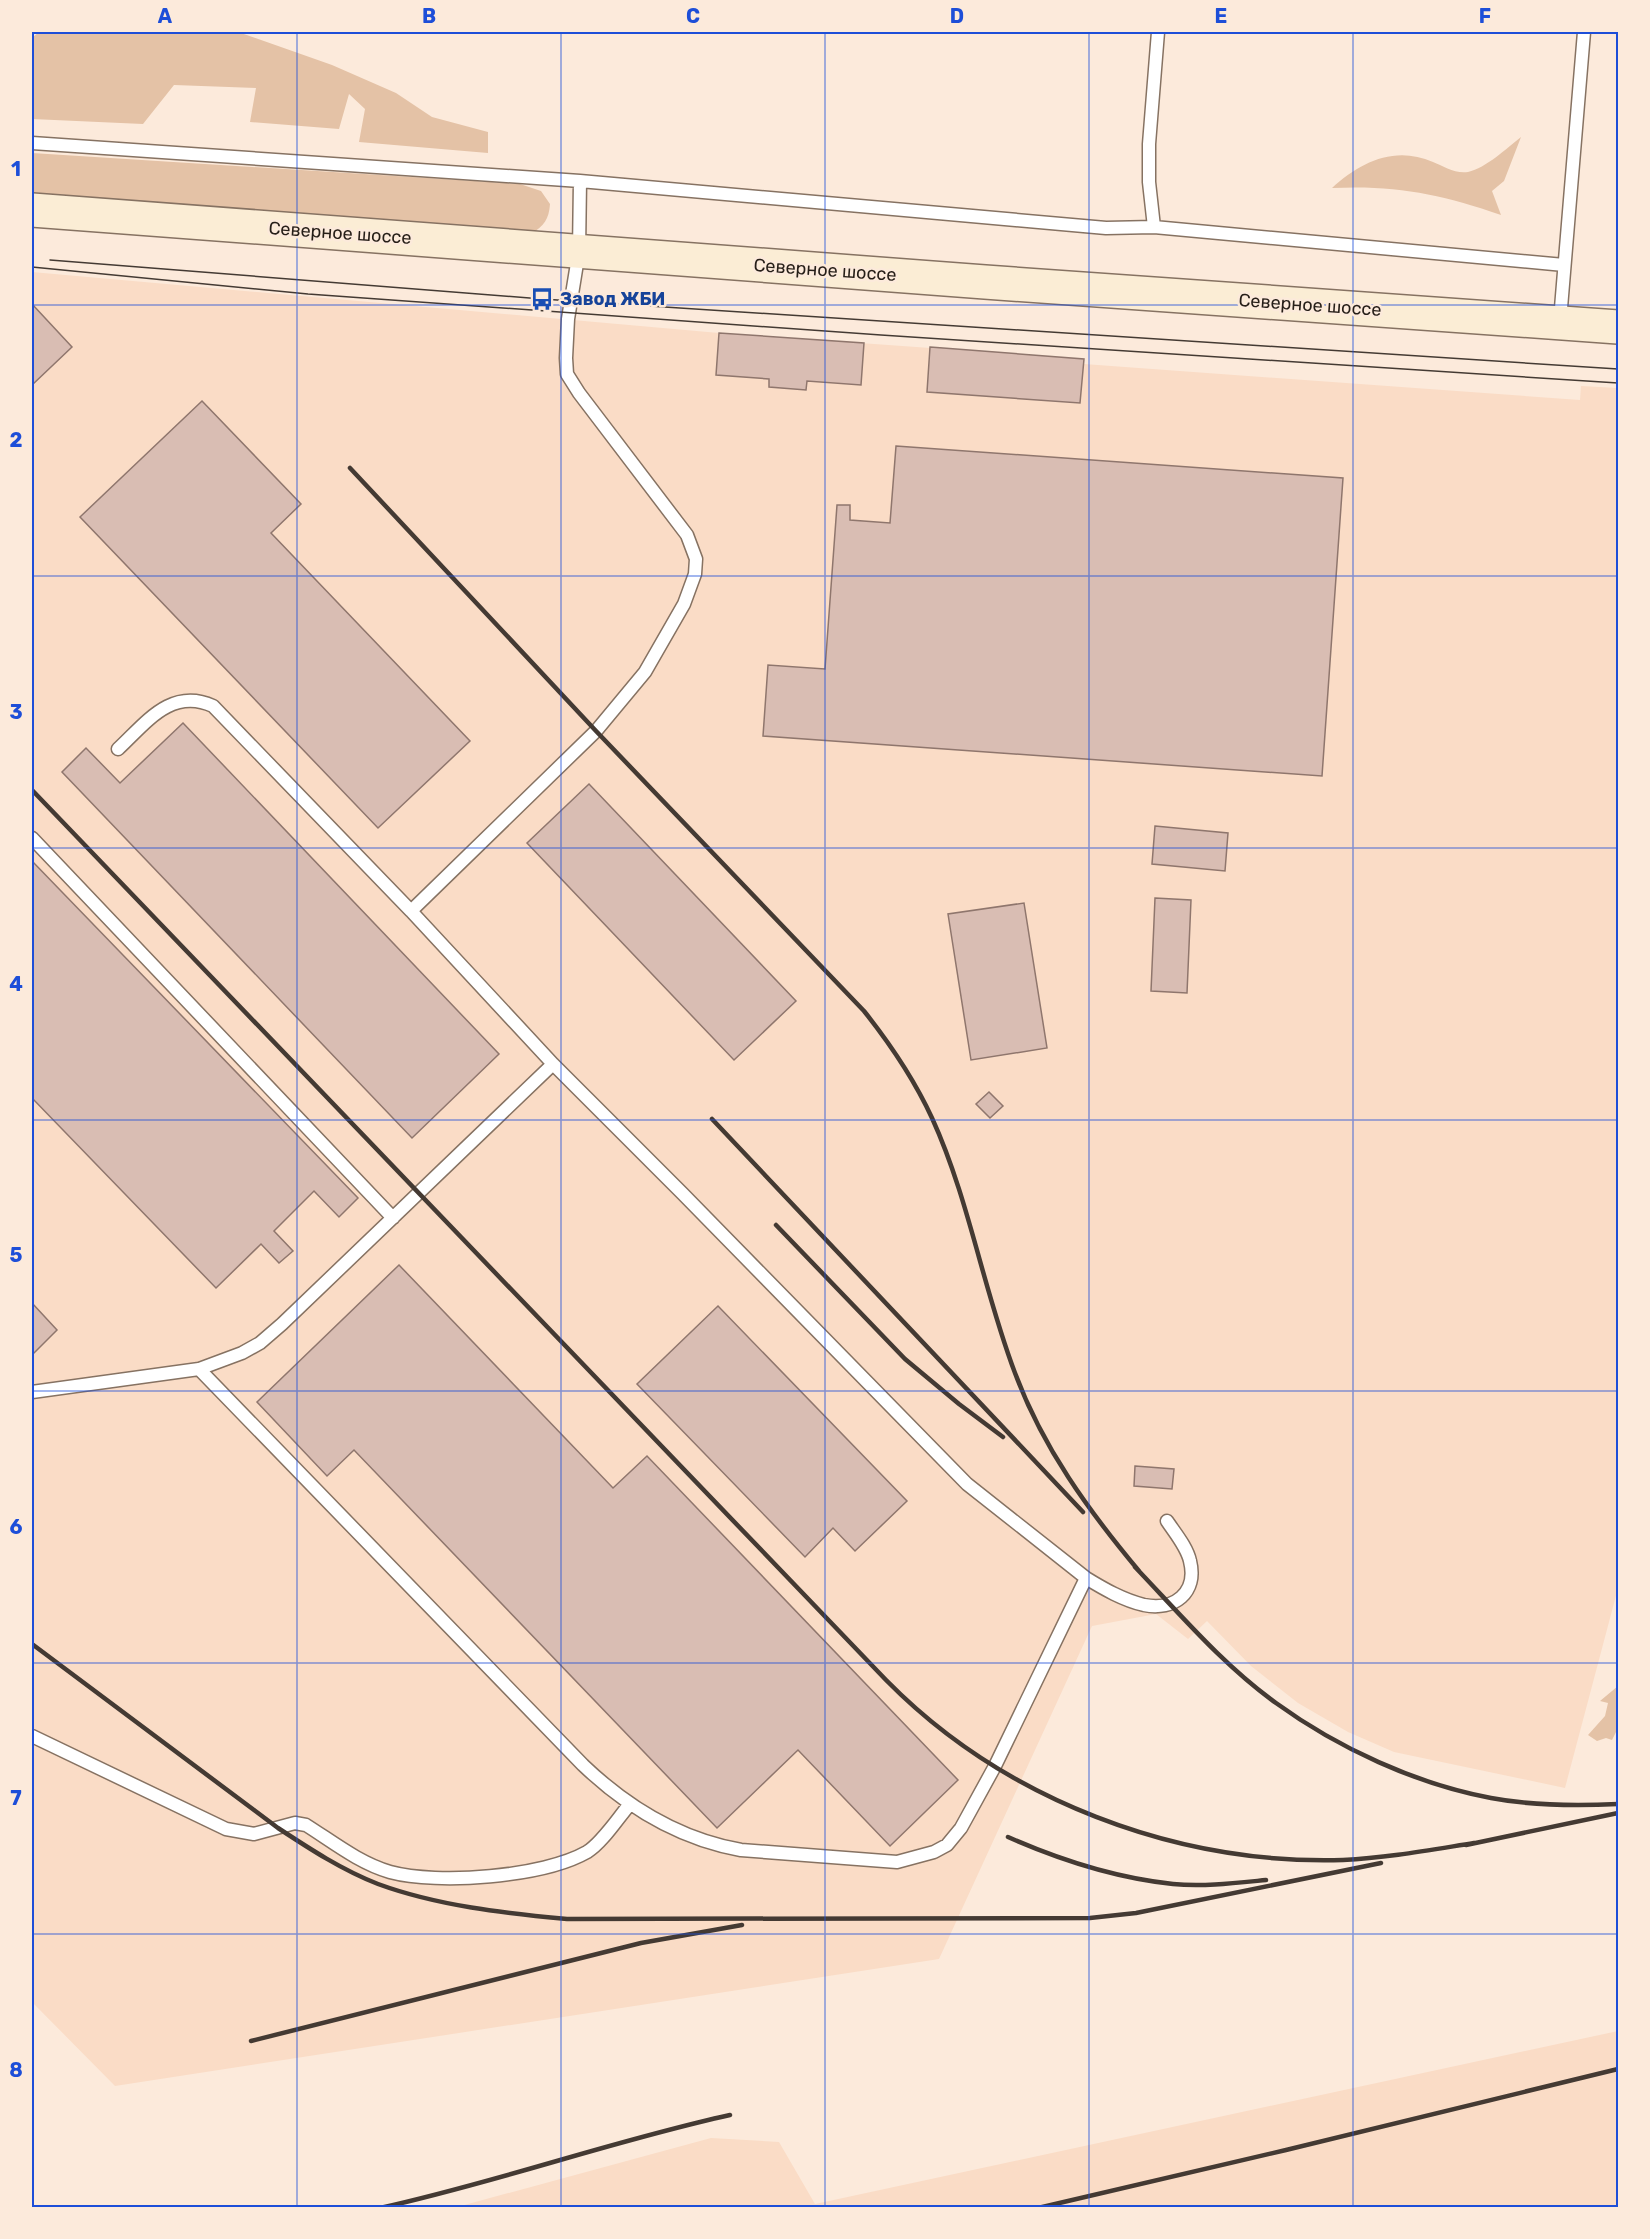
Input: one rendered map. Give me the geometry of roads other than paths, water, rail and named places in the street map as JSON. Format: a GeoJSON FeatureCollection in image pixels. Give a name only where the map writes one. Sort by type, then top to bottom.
{"type":"FeatureCollection","features":[{"type":"Feature","properties":{"kind":"main road","name":"Северное шоссе"},"geometry":{"type":"LineString","coordinates":[[32,210],[1618,327]]}},
{"type":"Feature","properties":{"kind":"lane"},"geometry":{"type":"LineString","coordinates":[[1154,227],[1149,182],[1149,144],[1158,32]]}},
{"type":"Feature","properties":{"kind":"lane"},"geometry":{"type":"LineString","coordinates":[[1560,322],[1584,32]]}},
{"type":"Feature","properties":{"kind":"lane"},"geometry":{"type":"LineString","coordinates":[[32,143],[580,181],[1106,228],[1154,227],[1564,265]]}},
{"type":"Feature","properties":{"kind":"lane"},"geometry":{"type":"LineString","coordinates":[[411,911],[596,731],[628,694],[660,647],[684,604],[695,574],[696,559],[687,535],[567,374],[568,319],[579,251],[580,181]]}},
{"type":"Feature","properties":{"kind":"lane"},"geometry":{"type":"LineString","coordinates":[[118,749],[159,710],[189,699],[203,701],[213,706],[411,911],[553,1064],[968,1484],[1086,1578],[1115,1595],[1144,1605],[1163,1605],[1181,1598],[1188,1592],[1190,1584],[1190,1561],[1167,1521]]}},
{"type":"Feature","properties":{"kind":"lane"},"geometry":{"type":"LineString","coordinates":[[32,838],[393,1218]]}},
{"type":"Feature","properties":{"kind":"lane"},"geometry":{"type":"LineString","coordinates":[[32,1392],[199,1369],[223,1362],[260,1343],[553,1064]]}},
{"type":"Feature","properties":{"kind":"lane"},"geometry":{"type":"LineString","coordinates":[[199,1369],[583,1765],[630,1804],[672,1829],[716,1846],[897,1862],[934,1852],[947,1845],[955,1837],[995,1766],[1086,1578]]}},
{"type":"Feature","properties":{"kind":"lane"},"geometry":{"type":"LineString","coordinates":[[32,1736],[226,1829],[254,1834],[295,1823],[306,1825],[366,1862],[388,1872],[419,1878],[451,1880],[494,1875],[528,1870],[575,1857],[588,1851],[597,1843],[630,1804]]}},
{"type":"Feature","properties":{"kind":"tram line"},"geometry":{"type":"LineString","coordinates":[[50,260],[542,299],[1618,369]]}},
{"type":"Feature","properties":{"kind":"tram line"},"geometry":{"type":"LineString","coordinates":[[32,267],[308,294],[881,335],[1618,383]]}},
{"type":"Feature","properties":{"kind":"railway"},"geometry":{"type":"LineString","coordinates":[[350,468],[596,731],[864,1011],[883,1037],[918,1090],[945,1149],[1004,1341],[1026,1401],[1068,1477],[1139,1571]]}},
{"type":"Feature","properties":{"kind":"railway"},"geometry":{"type":"LineString","coordinates":[[32,790],[886,1680],[933,1722],[984,1759],[1038,1791],[1096,1817],[1156,1837],[1218,1851],[1280,1859],[1343,1860],[1392,1856],[1474,1843]]}},
{"type":"Feature","properties":{"kind":"railway"},"geometry":{"type":"LineString","coordinates":[[712,1119],[1083,1512]]}},
{"type":"Feature","properties":{"kind":"railway"},"geometry":{"type":"LineString","coordinates":[[776,1225],[905,1359],[1003,1437]]}},
{"type":"Feature","properties":{"kind":"railway"},"geometry":{"type":"LineString","coordinates":[[1135,1567],[1202,1638],[1238,1672],[1276,1703],[1351,1749],[1434,1784],[1491,1798],[1554,1805],[1618,1804]]}},
{"type":"Feature","properties":{"kind":"railway"},"geometry":{"type":"LineString","coordinates":[[32,1644],[278,1828],[314,1851],[378,1884],[424,1898],[471,1908],[567,1919],[1090,1918],[1136,1913],[1381,1863]]}},
{"type":"Feature","properties":{"kind":"railway"},"geometry":{"type":"LineString","coordinates":[[1466,1845],[1618,1813]]}},
{"type":"Feature","properties":{"kind":"railway"},"geometry":{"type":"LineString","coordinates":[[1008,1837],[1089,1867],[1152,1881],[1196,1885],[1266,1880]]}},
{"type":"Feature","properties":{"kind":"railway"},"geometry":{"type":"LineString","coordinates":[[251,2041],[641,1943],[742,1925]]}},
{"type":"Feature","properties":{"kind":"railway"},"geometry":{"type":"LineString","coordinates":[[1038,2208],[1618,2069]]}},
{"type":"Feature","properties":{"kind":"railway"},"geometry":{"type":"LineString","coordinates":[[380,2208],[730,2115]]}},
{"type":"Feature","properties":{"kind":"place","name":"Завод ЖБИ"},"geometry":{"type":"Point","coordinates":[542,299]}}]}
